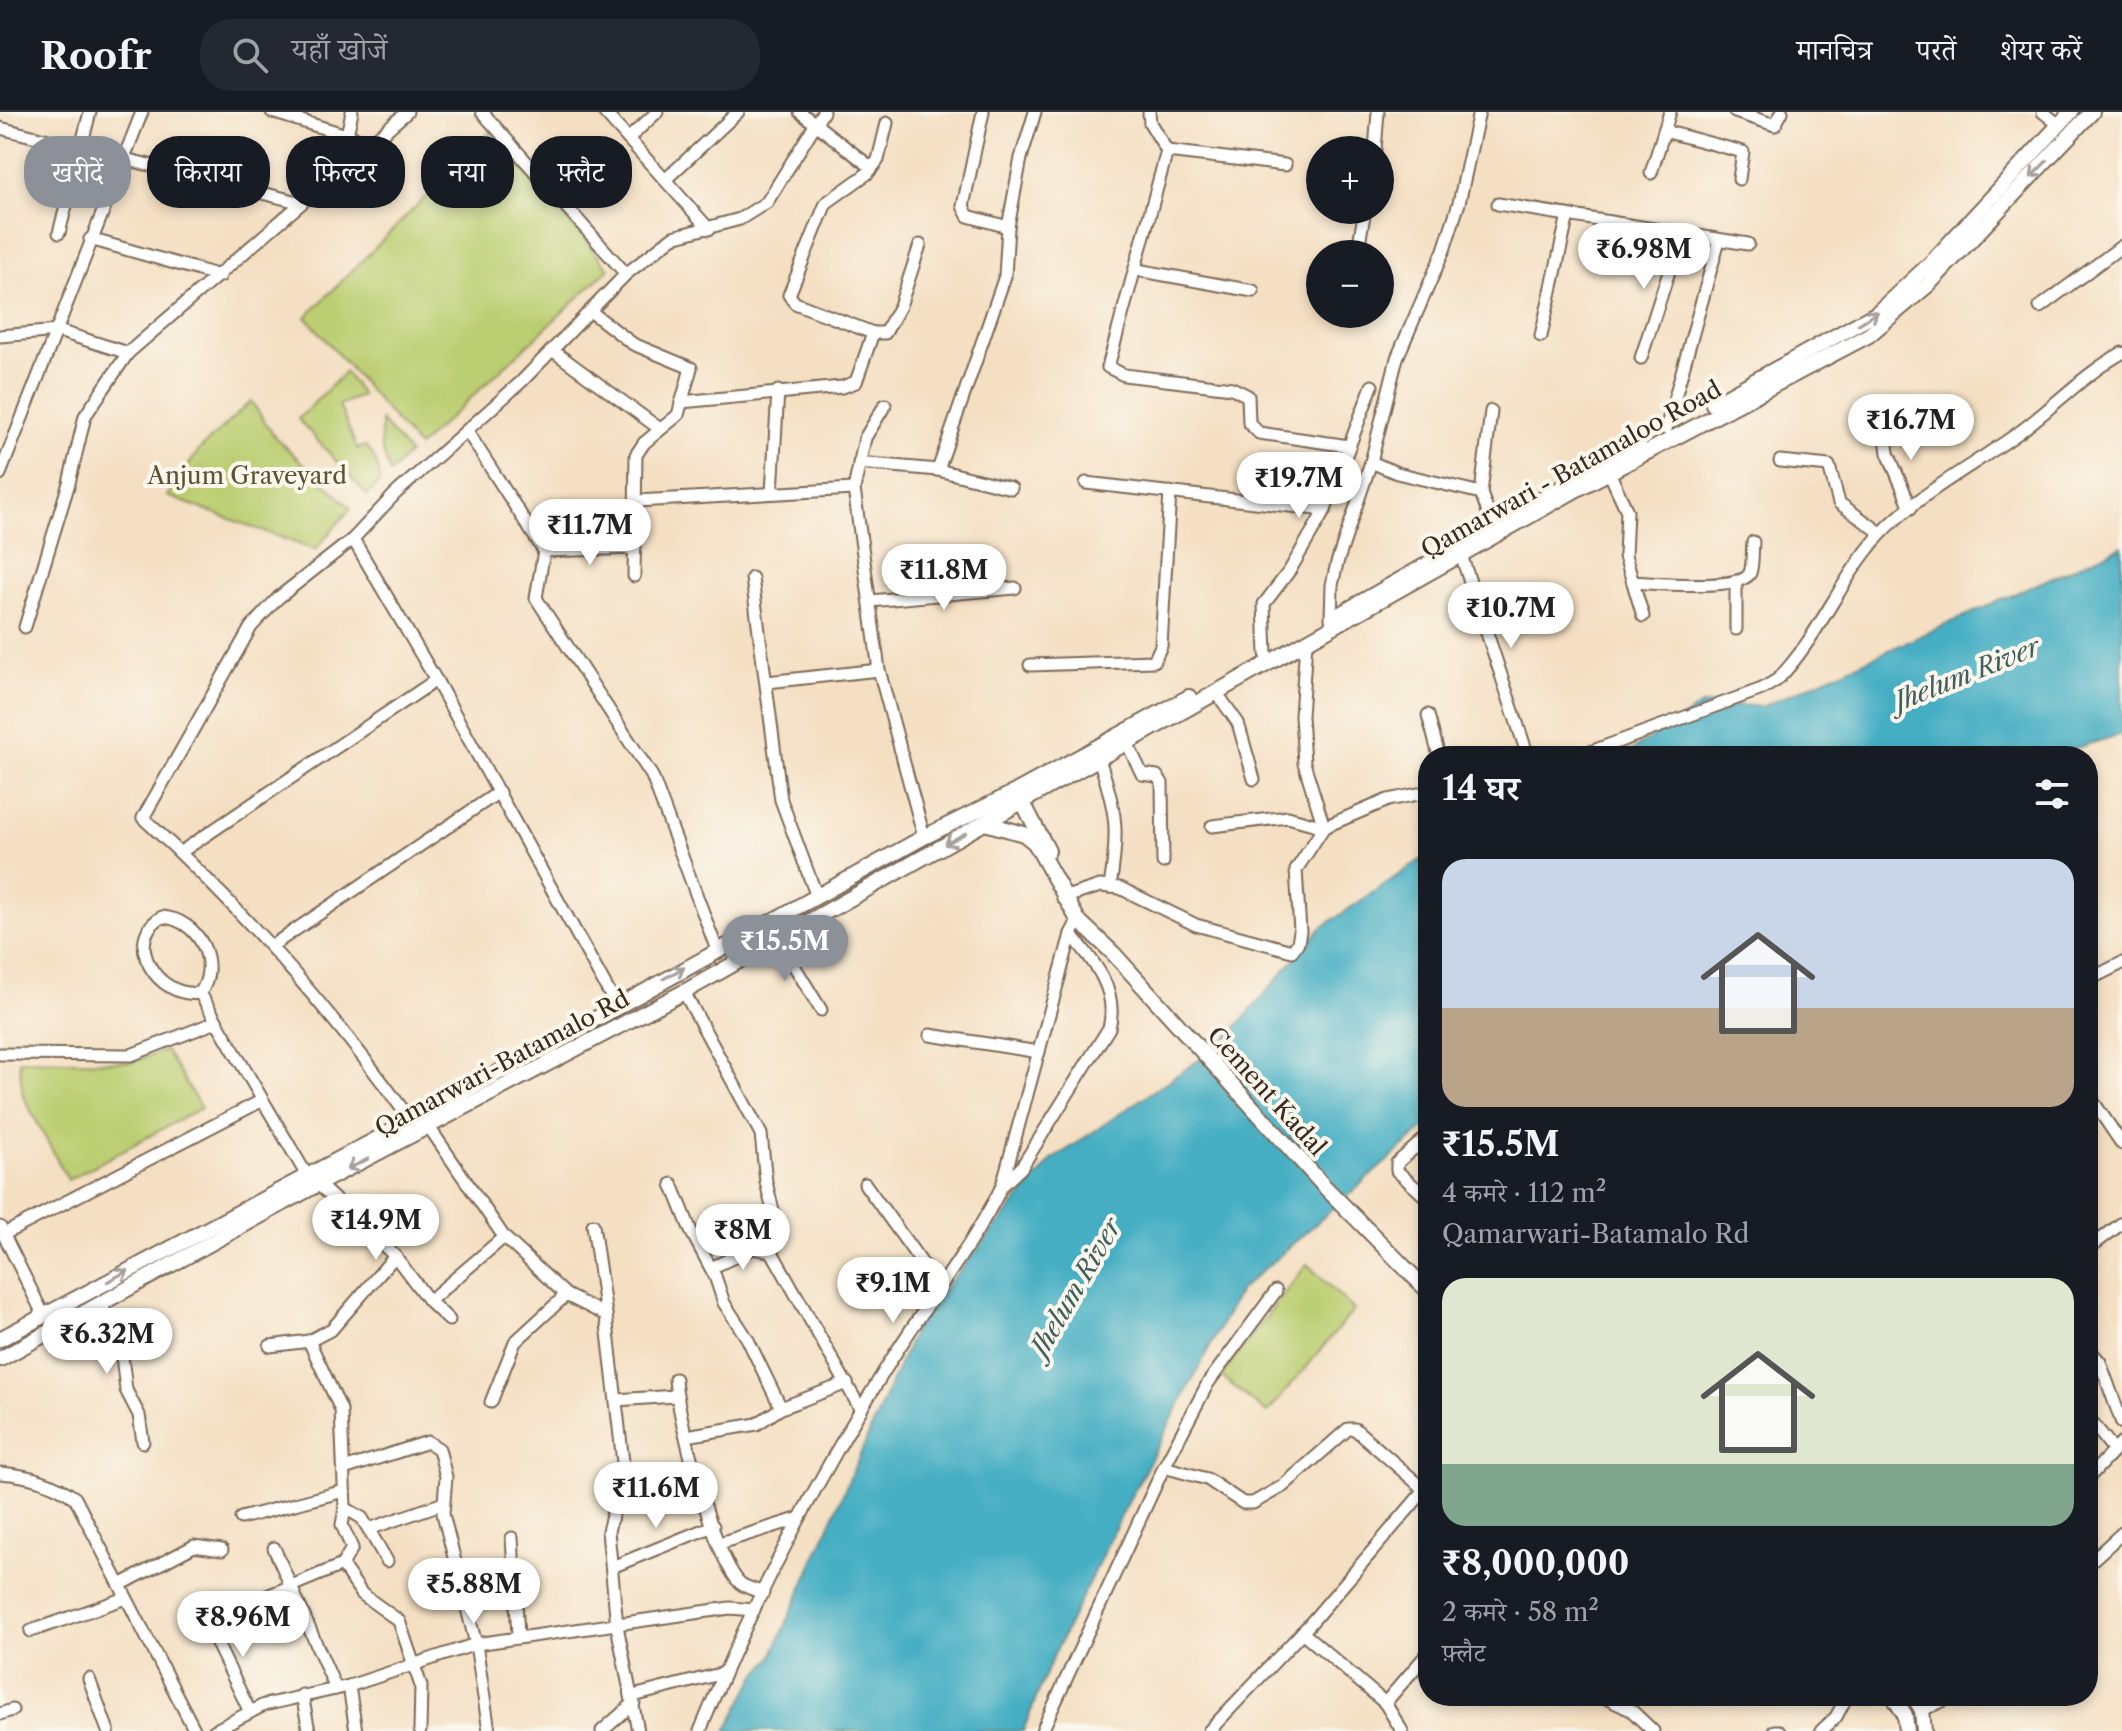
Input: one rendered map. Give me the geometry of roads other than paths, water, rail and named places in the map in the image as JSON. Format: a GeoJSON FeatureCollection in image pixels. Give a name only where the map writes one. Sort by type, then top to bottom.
{"type":"FeatureCollection","features":[{"type":"Feature","properties":{"kind":"main road","name":"Qamarwari - Batamaloo Road"},"geometry":{"type":"LineString","coordinates":[[1020,796],[1492,524],[1877,313],[1930,264],[2071,112]]}},
{"type":"Feature","properties":{"kind":"main road","name":"Qamarwari - Batamaloo Road"},"geometry":{"type":"LineString","coordinates":[[1020,796],[1099,759],[1609,472],[1869,335],[1928,285],[2092,112]]}},
{"type":"Feature","properties":{"kind":"main road","name":"Qamarwari-Batamalo Rd"},"geometry":{"type":"LineString","coordinates":[[0,1339],[312,1179],[429,1127],[684,992],[985,823],[1020,796]]}},
{"type":"Feature","properties":{"kind":"main road","name":"Qamarwari-Batamalo Rd"},"geometry":{"type":"LineString","coordinates":[[0,1359],[616,1005],[924,837],[1020,796]]}},
{"type":"Feature","properties":{"kind":"main road"},"geometry":{"type":"LineString","coordinates":[[1020,796],[1067,898]]}},
{"type":"Feature","properties":{"kind":"main road"},"geometry":{"type":"LineString","coordinates":[[985,823],[1030,839],[1067,898]]}},
{"type":"Feature","properties":{"kind":"main road","name":"Cement Kadal"},"geometry":{"type":"LineString","coordinates":[[1067,898],[1078,920],[1323,1185],[1418,1281]]}},
{"type":"Feature","properties":{"kind":"main road"},"geometry":{"type":"LineString","coordinates":[[1900,1706],[1907,1731]]}},
{"type":"Feature","properties":{"kind":"main road"},"geometry":{"type":"LineString","coordinates":[[1919,1706],[1924,1731]]}},
{"type":"Feature","properties":{"kind":"street"},"geometry":{"type":"LineString","coordinates":[[83,136],[90,112]]}},
{"type":"Feature","properties":{"kind":"street"},"geometry":{"type":"LineString","coordinates":[[131,140],[142,112]]}},
{"type":"Feature","properties":{"kind":"street"},"geometry":{"type":"LineString","coordinates":[[272,112],[350,136]]}},
{"type":"Feature","properties":{"kind":"street"},"geometry":{"type":"LineString","coordinates":[[347,135],[352,112]]}},
{"type":"Feature","properties":{"kind":"street"},"geometry":{"type":"LineString","coordinates":[[380,136],[407,112]]}},
{"type":"Feature","properties":{"kind":"street"},"geometry":{"type":"LineString","coordinates":[[482,112],[626,274]]}},
{"type":"Feature","properties":{"kind":"street"},"geometry":{"type":"LineString","coordinates":[[604,112],[625,136]]}},
{"type":"Feature","properties":{"kind":"street"},"geometry":{"type":"LineString","coordinates":[[631,136],[657,112]]}},
{"type":"Feature","properties":{"kind":"street"},"geometry":{"type":"LineString","coordinates":[[666,179],[738,112]]}},
{"type":"Feature","properties":{"kind":"street"},"geometry":{"type":"LineString","coordinates":[[800,112],[872,168]]}},
{"type":"Feature","properties":{"kind":"street"},"geometry":{"type":"LineString","coordinates":[[411,1121],[342,1027],[273,945],[143,818],[251,627],[278,598],[353,539],[395,494],[467,431],[626,274],[673,237],[740,219],[767,202],[812,124],[823,112]]}},
{"type":"Feature","properties":{"kind":"street"},"geometry":{"type":"LineString","coordinates":[[983,112],[963,206],[968,216],[1008,227]]}},
{"type":"Feature","properties":{"kind":"street"},"geometry":{"type":"LineString","coordinates":[[938,470],[1005,276],[1008,227],[1035,112]]}},
{"type":"Feature","properties":{"kind":"street"},"geometry":{"type":"LineString","coordinates":[[1149,112],[1150,123],[1167,151],[1109,368],[1124,375],[1232,388],[1248,396],[1249,423],[1259,433],[1349,446]]}},
{"type":"Feature","properties":{"kind":"street"},"geometry":{"type":"LineString","coordinates":[[1376,136],[1378,112]]}},
{"type":"Feature","properties":{"kind":"street"},"geometry":{"type":"LineString","coordinates":[[1331,619],[1333,576],[1371,462],[1397,358],[1444,250],[1459,203],[1479,112]]}},
{"type":"Feature","properties":{"kind":"street"},"geometry":{"type":"LineString","coordinates":[[1651,173],[1670,112]]}},
{"type":"Feature","properties":{"kind":"street"},"geometry":{"type":"LineString","coordinates":[[1735,112],[1775,125],[1780,123],[1782,112]]}},
{"type":"Feature","properties":{"kind":"street"},"geometry":{"type":"LineString","coordinates":[[2043,112],[2059,125]]}},
{"type":"Feature","properties":{"kind":"street"},"geometry":{"type":"LineString","coordinates":[[887,123],[878,160],[872,168],[826,203],[789,295],[795,303],[873,333],[885,333],[900,306],[920,245]]}},
{"type":"Feature","properties":{"kind":"street"},"geometry":{"type":"LineString","coordinates":[[0,128],[32,136]]}},
{"type":"Feature","properties":{"kind":"street"},"geometry":{"type":"LineString","coordinates":[[1664,131],[1742,151],[1739,179]]}},
{"type":"Feature","properties":{"kind":"street"},"geometry":{"type":"LineString","coordinates":[[632,143],[709,229]]}},
{"type":"Feature","properties":{"kind":"street"},"geometry":{"type":"LineString","coordinates":[[1167,151],[1285,165]]}},
{"type":"Feature","properties":{"kind":"street"},"geometry":{"type":"LineString","coordinates":[[131,160],[286,199]]}},
{"type":"Feature","properties":{"kind":"street"},"geometry":{"type":"LineString","coordinates":[[1498,204],[1748,244]]}},
{"type":"Feature","properties":{"kind":"street"},"geometry":{"type":"LineString","coordinates":[[59,233],[65,208]]}},
{"type":"Feature","properties":{"kind":"street"},"geometry":{"type":"LineString","coordinates":[[0,474],[58,331],[103,208]]}},
{"type":"Feature","properties":{"kind":"street"},"geometry":{"type":"LineString","coordinates":[[25,627],[69,483],[85,416],[128,353],[220,276],[292,208]]}},
{"type":"Feature","properties":{"kind":"street"},"geometry":{"type":"LineString","coordinates":[[1541,336],[1568,215]]}},
{"type":"Feature","properties":{"kind":"street"},"geometry":{"type":"LineString","coordinates":[[1641,358],[1681,234]]}},
{"type":"Feature","properties":{"kind":"street"},"geometry":{"type":"LineString","coordinates":[[90,239],[220,276]]}},
{"type":"Feature","properties":{"kind":"street"},"geometry":{"type":"LineString","coordinates":[[1666,429],[1719,240]]}},
{"type":"Feature","properties":{"kind":"street"},"geometry":{"type":"LineString","coordinates":[[2040,307],[2122,246]]}},
{"type":"Feature","properties":{"kind":"street"},"geometry":{"type":"LineString","coordinates":[[1137,270],[1253,291]]}},
{"type":"Feature","properties":{"kind":"street"},"geometry":{"type":"LineString","coordinates":[[590,311],[633,344],[691,366],[678,415],[636,455],[634,576]]}},
{"type":"Feature","properties":{"kind":"street"},"geometry":{"type":"LineString","coordinates":[[0,336],[58,331],[128,353]]}},
{"type":"Feature","properties":{"kind":"street"},"geometry":{"type":"LineString","coordinates":[[681,402],[842,387],[856,382],[873,333]]}},
{"type":"Feature","properties":{"kind":"street"},"geometry":{"type":"LineString","coordinates":[[552,350],[660,429]]}},
{"type":"Feature","properties":{"kind":"street"},"geometry":{"type":"LineString","coordinates":[[1606,746],[1762,689],[1777,680],[1856,564],[1881,533],[1911,508],[2024,429],[2095,368],[2122,353]]}},
{"type":"Feature","properties":{"kind":"street"},"geometry":{"type":"LineString","coordinates":[[1266,654],[1264,604],[1290,570],[1325,510],[1372,386]]}},
{"type":"Feature","properties":{"kind":"street"},"geometry":{"type":"LineString","coordinates":[[772,492],[778,391]]}},
{"type":"Feature","properties":{"kind":"street"},"geometry":{"type":"LineString","coordinates":[[885,405],[865,438],[854,489],[879,670],[924,837]]}},
{"type":"Feature","properties":{"kind":"street"},"geometry":{"type":"LineString","coordinates":[[1491,411],[1481,493],[1492,524]]}},
{"type":"Feature","properties":{"kind":"street"},"geometry":{"type":"LineString","coordinates":[[1884,421],[1888,453],[1911,508]]}},
{"type":"Feature","properties":{"kind":"street"},"geometry":{"type":"LineString","coordinates":[[467,431],[544,551],[536,598],[652,776],[717,950]]}},
{"type":"Feature","properties":{"kind":"street"},"geometry":{"type":"LineString","coordinates":[[1780,461],[1829,466],[1839,503],[1881,533]]}},
{"type":"Feature","properties":{"kind":"street"},"geometry":{"type":"LineString","coordinates":[[1371,462],[1397,473],[1481,493]]}},
{"type":"Feature","properties":{"kind":"street"},"geometry":{"type":"LineString","coordinates":[[859,463],[938,470],[1011,488]]}},
{"type":"Feature","properties":{"kind":"street"},"geometry":{"type":"LineString","coordinates":[[1609,472],[1627,511],[1624,551],[1643,616]]}},
{"type":"Feature","properties":{"kind":"street"},"geometry":{"type":"LineString","coordinates":[[1086,483],[1325,510]]}},
{"type":"Feature","properties":{"kind":"street"},"geometry":{"type":"LineString","coordinates":[[637,501],[854,489]]}},
{"type":"Feature","properties":{"kind":"street"},"geometry":{"type":"LineString","coordinates":[[1030,665],[1154,661],[1158,655],[1170,492]]}},
{"type":"Feature","properties":{"kind":"street"},"geometry":{"type":"LineString","coordinates":[[353,539],[436,680],[616,1005]]}},
{"type":"Feature","properties":{"kind":"street"},"geometry":{"type":"LineString","coordinates":[[1633,582],[1708,585],[1736,581],[1750,573],[1753,542]]}},
{"type":"Feature","properties":{"kind":"street"},"geometry":{"type":"LineString","coordinates":[[544,551],[635,548]]}},
{"type":"Feature","properties":{"kind":"street"},"geometry":{"type":"LineString","coordinates":[[1461,555],[1525,746]]}},
{"type":"Feature","properties":{"kind":"street"},"geometry":{"type":"LineString","coordinates":[[752,578],[781,800],[817,897]]}},
{"type":"Feature","properties":{"kind":"street"},"geometry":{"type":"LineString","coordinates":[[1736,581],[1736,629]]}},
{"type":"Feature","properties":{"kind":"street"},"geometry":{"type":"LineString","coordinates":[[870,601],[1015,588]]}},
{"type":"Feature","properties":{"kind":"street"},"geometry":{"type":"LineString","coordinates":[[1306,642],[1301,716],[1304,763],[1324,827]]}},
{"type":"Feature","properties":{"kind":"street"},"geometry":{"type":"LineString","coordinates":[[767,682],[879,670]]}},
{"type":"Feature","properties":{"kind":"street"},"geometry":{"type":"LineString","coordinates":[[181,852],[436,680]]}},
{"type":"Feature","properties":{"kind":"street"},"geometry":{"type":"LineString","coordinates":[[1216,692],[1238,723],[1254,779]]}},
{"type":"Feature","properties":{"kind":"street"},"geometry":{"type":"LineString","coordinates":[[1428,715],[1436,746]]}},
{"type":"Feature","properties":{"kind":"street"},"geometry":{"type":"LineString","coordinates":[[1127,743],[1142,774],[1157,776],[1162,783],[1163,862]]}},
{"type":"Feature","properties":{"kind":"street"},"geometry":{"type":"LineString","coordinates":[[1099,759],[1117,816],[1118,839],[1110,887]]}},
{"type":"Feature","properties":{"kind":"street"},"geometry":{"type":"LineString","coordinates":[[273,945],[499,792]]}},
{"type":"Feature","properties":{"kind":"street"},"geometry":{"type":"LineString","coordinates":[[1067,898],[1100,886],[1120,888],[1196,925],[1292,951],[1298,943],[1300,931],[1296,870],[1324,827],[1388,800],[1418,794]]}},
{"type":"Feature","properties":{"kind":"street"},"geometry":{"type":"LineString","coordinates":[[1212,826],[1288,817],[1324,827]]}},
{"type":"Feature","properties":{"kind":"street"},"geometry":{"type":"LineString","coordinates":[[162,917],[174,918],[194,932],[208,954],[208,982],[200,993],[179,993],[157,979],[148,963],[147,931],[152,923],[162,917]]}},
{"type":"Feature","properties":{"kind":"street"},"geometry":{"type":"LineString","coordinates":[[700,1731],[797,1519],[861,1410],[987,1217],[1002,1186],[1071,934],[1078,920]]}},
{"type":"Feature","properties":{"kind":"street"},"geometry":{"type":"LineString","coordinates":[[1002,1186],[1021,1168],[1109,1028],[1112,999],[1093,960],[1071,934]]}},
{"type":"Feature","properties":{"kind":"street"},"geometry":{"type":"LineString","coordinates":[[778,939],[821,1010]]}},
{"type":"Feature","properties":{"kind":"street"},"geometry":{"type":"LineString","coordinates":[[2098,975],[2122,963]]}},
{"type":"Feature","properties":{"kind":"street"},"geometry":{"type":"LineString","coordinates":[[684,992],[761,1134],[766,1182],[779,1235],[772,1252]]}},
{"type":"Feature","properties":{"kind":"street"},"geometry":{"type":"LineString","coordinates":[[200,993],[261,1101],[312,1179],[395,1256],[429,1301],[449,1320]]}},
{"type":"Feature","properties":{"kind":"street"},"geometry":{"type":"LineString","coordinates":[[0,1054],[131,1055],[216,1022]]}},
{"type":"Feature","properties":{"kind":"street"},"geometry":{"type":"LineString","coordinates":[[930,1035],[1039,1052]]}},
{"type":"Feature","properties":{"kind":"street"},"geometry":{"type":"LineString","coordinates":[[44,1316],[2,1230],[261,1101]]}},
{"type":"Feature","properties":{"kind":"street"},"geometry":{"type":"LineString","coordinates":[[2098,1109],[2122,1144]]}},
{"type":"Feature","properties":{"kind":"street"},"geometry":{"type":"LineString","coordinates":[[429,1127],[504,1237],[566,1295],[606,1315]]}},
{"type":"Feature","properties":{"kind":"street"},"geometry":{"type":"LineString","coordinates":[[1418,1145],[1397,1163],[1397,1171],[1418,1190]]}},
{"type":"Feature","properties":{"kind":"street"},"geometry":{"type":"LineString","coordinates":[[672,1184],[724,1303],[747,1338],[781,1408]]}},
{"type":"Feature","properties":{"kind":"street"},"geometry":{"type":"LineString","coordinates":[[865,1184],[939,1287]]}},
{"type":"Feature","properties":{"kind":"street"},"geometry":{"type":"LineString","coordinates":[[2098,1241],[2122,1223]]}},
{"type":"Feature","properties":{"kind":"street"},"geometry":{"type":"LineString","coordinates":[[593,1225],[624,1471],[618,1504],[609,1524],[617,1626],[638,1731]]}},
{"type":"Feature","properties":{"kind":"street"},"geometry":{"type":"LineString","coordinates":[[429,1301],[504,1237]]}},
{"type":"Feature","properties":{"kind":"street"},"geometry":{"type":"LineString","coordinates":[[711,1268],[753,1248],[772,1252],[861,1410]]}},
{"type":"Feature","properties":{"kind":"street"},"geometry":{"type":"LineString","coordinates":[[270,1346],[309,1341],[332,1329],[395,1256]]}},
{"type":"Feature","properties":{"kind":"street"},"geometry":{"type":"LineString","coordinates":[[1042,1731],[1164,1467],[1208,1383],[1276,1291]]}},
{"type":"Feature","properties":{"kind":"street"},"geometry":{"type":"LineString","coordinates":[[491,1402],[515,1342],[566,1295]]}},
{"type":"Feature","properties":{"kind":"street"},"geometry":{"type":"LineString","coordinates":[[101,1303],[121,1347],[126,1390],[139,1415],[143,1442]]}},
{"type":"Feature","properties":{"kind":"street"},"geometry":{"type":"LineString","coordinates":[[238,1608],[342,1565],[352,1548],[342,1525],[345,1508],[341,1410],[309,1341]]}},
{"type":"Feature","properties":{"kind":"street"},"geometry":{"type":"LineString","coordinates":[[2098,1360],[2122,1423]]}},
{"type":"Feature","properties":{"kind":"street"},"geometry":{"type":"LineString","coordinates":[[675,1379],[676,1396],[698,1485],[713,1526],[738,1581],[763,1593]]}},
{"type":"Feature","properties":{"kind":"street"},"geometry":{"type":"LineString","coordinates":[[686,1436],[752,1426],[781,1408],[847,1383]]}},
{"type":"Feature","properties":{"kind":"street"},"geometry":{"type":"LineString","coordinates":[[616,1400],[676,1396]]}},
{"type":"Feature","properties":{"kind":"street"},"geometry":{"type":"LineString","coordinates":[[2098,1427],[2118,1446],[2098,1467]]}},
{"type":"Feature","properties":{"kind":"street"},"geometry":{"type":"LineString","coordinates":[[1164,1467],[1207,1479],[1243,1503],[1253,1503],[1283,1486],[1348,1429],[1355,1429],[1418,1481]]}},
{"type":"Feature","properties":{"kind":"street"},"geometry":{"type":"LineString","coordinates":[[344,1469],[432,1442],[439,1449],[444,1468],[441,1504],[476,1644],[489,1731]]}},
{"type":"Feature","properties":{"kind":"street"},"geometry":{"type":"LineString","coordinates":[[0,1473],[20,1474],[61,1487],[75,1498],[195,1731]]}},
{"type":"Feature","properties":{"kind":"street"},"geometry":{"type":"LineString","coordinates":[[618,1504],[698,1485]]}},
{"type":"Feature","properties":{"kind":"street"},"geometry":{"type":"LineString","coordinates":[[241,1518],[282,1509],[303,1499],[344,1491]]}},
{"type":"Feature","properties":{"kind":"street"},"geometry":{"type":"LineString","coordinates":[[1209,1731],[1302,1632],[1418,1497]]}},
{"type":"Feature","properties":{"kind":"street"},"geometry":{"type":"LineString","coordinates":[[369,1529],[441,1504]]}},
{"type":"Feature","properties":{"kind":"street"},"geometry":{"type":"LineString","coordinates":[[345,1508],[358,1514],[387,1561]]}},
{"type":"Feature","properties":{"kind":"street"},"geometry":{"type":"LineString","coordinates":[[720,1543],[797,1519]]}},
{"type":"Feature","properties":{"kind":"street"},"geometry":{"type":"LineString","coordinates":[[612,1567],[713,1526]]}},
{"type":"Feature","properties":{"kind":"street"},"geometry":{"type":"LineString","coordinates":[[2098,1555],[2122,1533]]}},
{"type":"Feature","properties":{"kind":"street"},"geometry":{"type":"LineString","coordinates":[[512,1538],[518,1635]]}},
{"type":"Feature","properties":{"kind":"street"},"geometry":{"type":"LineString","coordinates":[[120,1585],[194,1546],[222,1550]]}},
{"type":"Feature","properties":{"kind":"street"},"geometry":{"type":"LineString","coordinates":[[274,1548],[342,1687],[356,1731]]}},
{"type":"Feature","properties":{"kind":"street"},"geometry":{"type":"LineString","coordinates":[[342,1565],[362,1594],[399,1621],[416,1663],[421,1686],[420,1731]]}},
{"type":"Feature","properties":{"kind":"street"},"geometry":{"type":"LineString","coordinates":[[31,1631],[126,1598]]}},
{"type":"Feature","properties":{"kind":"street"},"geometry":{"type":"LineString","coordinates":[[214,1731],[250,1712],[302,1695],[342,1687],[476,1644],[518,1635],[617,1626],[730,1608],[754,1610]]}},
{"type":"Feature","properties":{"kind":"street"},"geometry":{"type":"LineString","coordinates":[[206,1621],[250,1712]]}},
{"type":"Feature","properties":{"kind":"street"},"geometry":{"type":"LineString","coordinates":[[1302,1632],[1385,1703],[1402,1731]]}},
{"type":"Feature","properties":{"kind":"street"},"geometry":{"type":"LineString","coordinates":[[1385,1703],[1418,1665]]}},
{"type":"Feature","properties":{"kind":"street"},"geometry":{"type":"LineString","coordinates":[[602,1731],[634,1700],[724,1673]]}},
{"type":"Feature","properties":{"kind":"street"},"geometry":{"type":"LineString","coordinates":[[89,1679],[108,1731]]}},
{"type":"Feature","properties":{"kind":"street"},"geometry":{"type":"LineString","coordinates":[[302,1695],[309,1731]]}},
{"type":"Feature","properties":{"kind":"street"},"geometry":{"type":"LineString","coordinates":[[1622,1706],[1653,1731]]}},
{"type":"Feature","properties":{"kind":"street"},"geometry":{"type":"LineString","coordinates":[[1821,1731],[1836,1717],[1842,1706]]}},
{"type":"Feature","properties":{"kind":"street"},"geometry":{"type":"LineString","coordinates":[[1922,1710],[1931,1706]]}},
{"type":"Feature","properties":{"kind":"water","name":"Jhelum River"},"geometry":{"type":"Polygon","coordinates":[[[2122,546],[2122,734],[2082,746],[1638,746],[1702,705],[1764,706],[2122,546]]]}},
{"type":"Feature","properties":{"kind":"water","name":"Jhelum River"},"geometry":{"type":"Polygon","coordinates":[[[1418,862],[1418,1134],[1239,1291],[1122,1514],[1051,1661],[1023,1731],[726,1731],[756,1676],[771,1659],[919,1319],[1052,1160],[1221,1045],[1321,928],[1418,862]]]}},
{"type":"Feature","properties":{"kind":"park label","name":"Anjum Graveyard"},"geometry":{"type":"Point","coordinates":[247,475]}}]}
